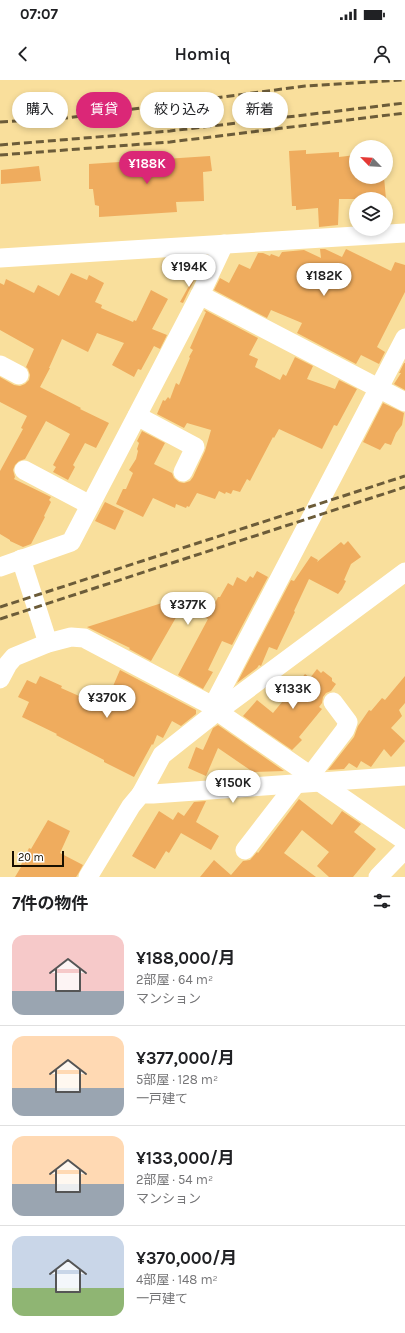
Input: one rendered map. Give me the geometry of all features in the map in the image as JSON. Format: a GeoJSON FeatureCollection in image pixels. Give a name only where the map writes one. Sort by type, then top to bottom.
{"type":"FeatureCollection","features":[{"type":"Feature","properties":{"kind":"street"},"geometry":{"type":"LineString","coordinates":[[0,258],[405,233]]}},
{"type":"Feature","properties":{"kind":"street"},"geometry":{"type":"LineString","coordinates":[[0,567],[70,542],[200,295],[224,244]]}},
{"type":"Feature","properties":{"kind":"street"},"geometry":{"type":"LineString","coordinates":[[200,295],[405,402]]}},
{"type":"Feature","properties":{"kind":"street"},"geometry":{"type":"LineString","coordinates":[[216,709],[405,338]]}},
{"type":"Feature","properties":{"kind":"street"},"geometry":{"type":"LineString","coordinates":[[0,365],[19,375]]}},
{"type":"Feature","properties":{"kind":"street"},"geometry":{"type":"LineString","coordinates":[[137,416],[195,447],[183,472]]}},
{"type":"Feature","properties":{"kind":"street"},"geometry":{"type":"LineString","coordinates":[[24,470],[90,505]]}},
{"type":"Feature","properties":{"kind":"street"},"geometry":{"type":"LineString","coordinates":[[21,559],[48,643]]}},
{"type":"Feature","properties":{"kind":"street"},"geometry":{"type":"LineString","coordinates":[[88,877],[131,806],[141,794],[162,755],[216,709],[405,572]]}},
{"type":"Feature","properties":{"kind":"street"},"geometry":{"type":"LineString","coordinates":[[0,679],[8,664],[14,657],[48,643],[71,637],[84,638],[216,709],[309,781],[405,841]]}},
{"type":"Feature","properties":{"kind":"street"},"geometry":{"type":"LineString","coordinates":[[245,850],[309,781],[345,730],[348,722],[333,702]]}},
{"type":"Feature","properties":{"kind":"street"},"geometry":{"type":"LineString","coordinates":[[141,794],[161,794],[309,781],[405,776]]}},
{"type":"Feature","properties":{"kind":"street"},"geometry":{"type":"LineString","coordinates":[[378,877],[405,849]]}},
{"type":"Feature","properties":{"kind":"building"},"geometry":{"type":"Polygon","coordinates":[[[306,150],[306,154],[339,152],[339,157],[349,156],[349,184],[385,184],[385,192],[349,192],[349,199],[339,199],[338,225],[319,227],[318,208],[296,210],[296,206],[292,206],[289,151],[306,150]]]}},
{"type":"Feature","properties":{"kind":"building"},"geometry":{"type":"Polygon","coordinates":[[[210,156],[212,171],[203,172],[204,201],[176,202],[177,212],[99,217],[99,206],[95,205],[93,189],[89,189],[89,164],[210,156]]]}},
{"type":"Feature","properties":{"kind":"building"},"geometry":{"type":"Polygon","coordinates":[[[39,166],[41,181],[1,184],[1,170],[39,166]]]}},
{"type":"Feature","properties":{"kind":"building"},"geometry":{"type":"Polygon","coordinates":[[[320,249],[325,249],[342,257],[346,249],[391,271],[395,262],[405,265],[405,292],[377,347],[385,352],[379,364],[361,355],[356,364],[297,333],[302,323],[271,310],[267,318],[214,290],[220,278],[229,283],[239,264],[250,269],[258,253],[263,253],[270,256],[271,254],[279,257],[282,252],[304,250],[321,258],[320,249]]]}},
{"type":"Feature","properties":{"kind":"building"},"geometry":{"type":"Polygon","coordinates":[[[199,268],[183,303],[180,302],[199,268]]]}},
{"type":"Feature","properties":{"kind":"building"},"geometry":{"type":"Polygon","coordinates":[[[71,273],[87,280],[89,275],[104,283],[95,302],[102,305],[101,308],[133,322],[134,320],[136,321],[151,290],[168,299],[152,329],[167,335],[160,349],[154,346],[141,370],[138,369],[134,377],[112,365],[124,343],[97,333],[88,352],[62,339],[40,387],[109,423],[96,448],[85,443],[73,465],[75,467],[68,480],[53,472],[56,467],[53,465],[70,434],[46,421],[25,459],[19,461],[15,465],[13,470],[15,477],[14,479],[51,497],[49,500],[51,502],[44,516],[45,517],[31,544],[23,547],[0,534],[0,471],[23,429],[21,428],[27,416],[0,402],[0,377],[14,385],[20,386],[25,384],[29,380],[30,375],[26,367],[34,349],[0,330],[0,283],[4,285],[6,279],[34,293],[38,285],[59,296],[71,273]]]}},
{"type":"Feature","properties":{"kind":"building"},"geometry":{"type":"Polygon","coordinates":[[[205,310],[258,338],[249,355],[258,359],[255,367],[280,380],[283,374],[286,376],[295,357],[313,366],[307,379],[335,389],[339,380],[357,389],[337,426],[334,425],[322,449],[279,429],[274,438],[273,437],[250,481],[247,479],[240,492],[233,490],[231,494],[226,492],[225,494],[219,491],[215,499],[197,493],[189,507],[187,506],[186,508],[176,504],[175,508],[153,498],[143,517],[116,504],[123,489],[126,489],[133,473],[129,470],[136,459],[139,443],[137,441],[142,431],[165,443],[154,464],[172,473],[174,478],[179,482],[184,483],[190,481],[205,451],[211,430],[187,423],[184,428],[157,414],[163,400],[165,401],[168,397],[170,399],[176,383],[179,385],[193,350],[190,348],[206,312],[204,311],[205,310]]]}},
{"type":"Feature","properties":{"kind":"building"},"geometry":{"type":"Polygon","coordinates":[[[404,363],[405,390],[394,384],[401,373],[399,373],[404,363]]]}},
{"type":"Feature","properties":{"kind":"building"},"geometry":{"type":"Polygon","coordinates":[[[383,403],[404,413],[402,425],[396,433],[391,445],[385,443],[380,450],[363,442],[383,403]]]}},
{"type":"Feature","properties":{"kind":"building"},"geometry":{"type":"Polygon","coordinates":[[[105,502],[124,511],[115,530],[95,521],[105,502]]]}},
{"type":"Feature","properties":{"kind":"building"},"geometry":{"type":"Polygon","coordinates":[[[348,541],[361,557],[351,564],[342,589],[338,594],[309,579],[277,650],[269,647],[261,666],[259,665],[237,683],[291,580],[294,581],[311,556],[318,560],[317,562],[341,542],[344,545],[348,541]]]}},
{"type":"Feature","properties":{"kind":"building"},"geometry":{"type":"Polygon","coordinates":[[[257,571],[268,577],[232,645],[222,641],[208,670],[213,672],[203,689],[178,675],[208,619],[182,607],[151,661],[129,649],[130,648],[87,627],[190,594],[214,605],[228,583],[233,586],[237,577],[246,582],[250,576],[253,578],[257,571]]]}},
{"type":"Feature","properties":{"kind":"building"},"geometry":{"type":"Polygon","coordinates":[[[317,669],[321,673],[323,671],[332,678],[332,681],[336,684],[331,691],[326,693],[323,697],[322,703],[319,707],[322,709],[299,737],[302,740],[292,750],[243,716],[257,700],[273,713],[305,674],[310,678],[317,669]]]}},
{"type":"Feature","properties":{"kind":"building"},"geometry":{"type":"Polygon","coordinates":[[[120,670],[196,710],[196,714],[181,726],[172,721],[163,738],[157,735],[153,745],[152,744],[134,777],[104,762],[104,760],[56,735],[57,734],[22,717],[29,702],[18,697],[27,680],[36,684],[40,676],[62,686],[61,688],[104,707],[120,670]]]}},
{"type":"Feature","properties":{"kind":"building"},"geometry":{"type":"Polygon","coordinates":[[[405,676],[405,703],[399,710],[402,716],[391,728],[405,741],[391,757],[384,749],[371,767],[361,761],[357,768],[349,763],[344,769],[328,770],[354,737],[358,726],[369,710],[371,711],[382,698],[385,700],[405,676]]]}},
{"type":"Feature","properties":{"kind":"building"},"geometry":{"type":"Polygon","coordinates":[[[218,725],[284,771],[253,772],[218,748],[206,776],[188,768],[196,747],[203,750],[213,728],[218,725]]]}},
{"type":"Feature","properties":{"kind":"building"},"geometry":{"type":"Polygon","coordinates":[[[299,799],[332,825],[342,811],[361,824],[354,832],[376,849],[353,877],[329,877],[317,866],[329,852],[302,830],[284,853],[316,877],[200,877],[214,860],[231,875],[243,861],[250,860],[257,852],[258,853],[299,799]]]}},
{"type":"Feature","properties":{"kind":"building"},"geometry":{"type":"Polygon","coordinates":[[[206,801],[196,822],[219,836],[211,850],[181,833],[169,853],[166,851],[155,869],[132,856],[159,811],[173,820],[178,812],[184,816],[194,802],[206,801]]]}},
{"type":"Feature","properties":{"kind":"building"},"geometry":{"type":"Polygon","coordinates":[[[48,820],[70,831],[60,853],[83,865],[78,874],[76,877],[15,877],[29,848],[31,849],[48,820]]]}},
{"type":"Feature","properties":{"kind":"railway"},"geometry":{"type":"LineString","coordinates":[[0,122],[66,118],[305,86],[403,80]]}},
{"type":"Feature","properties":{"kind":"railway"},"geometry":{"type":"LineString","coordinates":[[0,145],[170,131],[405,103]]}},
{"type":"Feature","properties":{"kind":"railway"},"geometry":{"type":"LineString","coordinates":[[0,155],[170,142],[405,113]]}},
{"type":"Feature","properties":{"kind":"railway"},"geometry":{"type":"LineString","coordinates":[[0,607],[405,476]]}},
{"type":"Feature","properties":{"kind":"railway"},"geometry":{"type":"LineString","coordinates":[[0,619],[405,487]]}}]}
